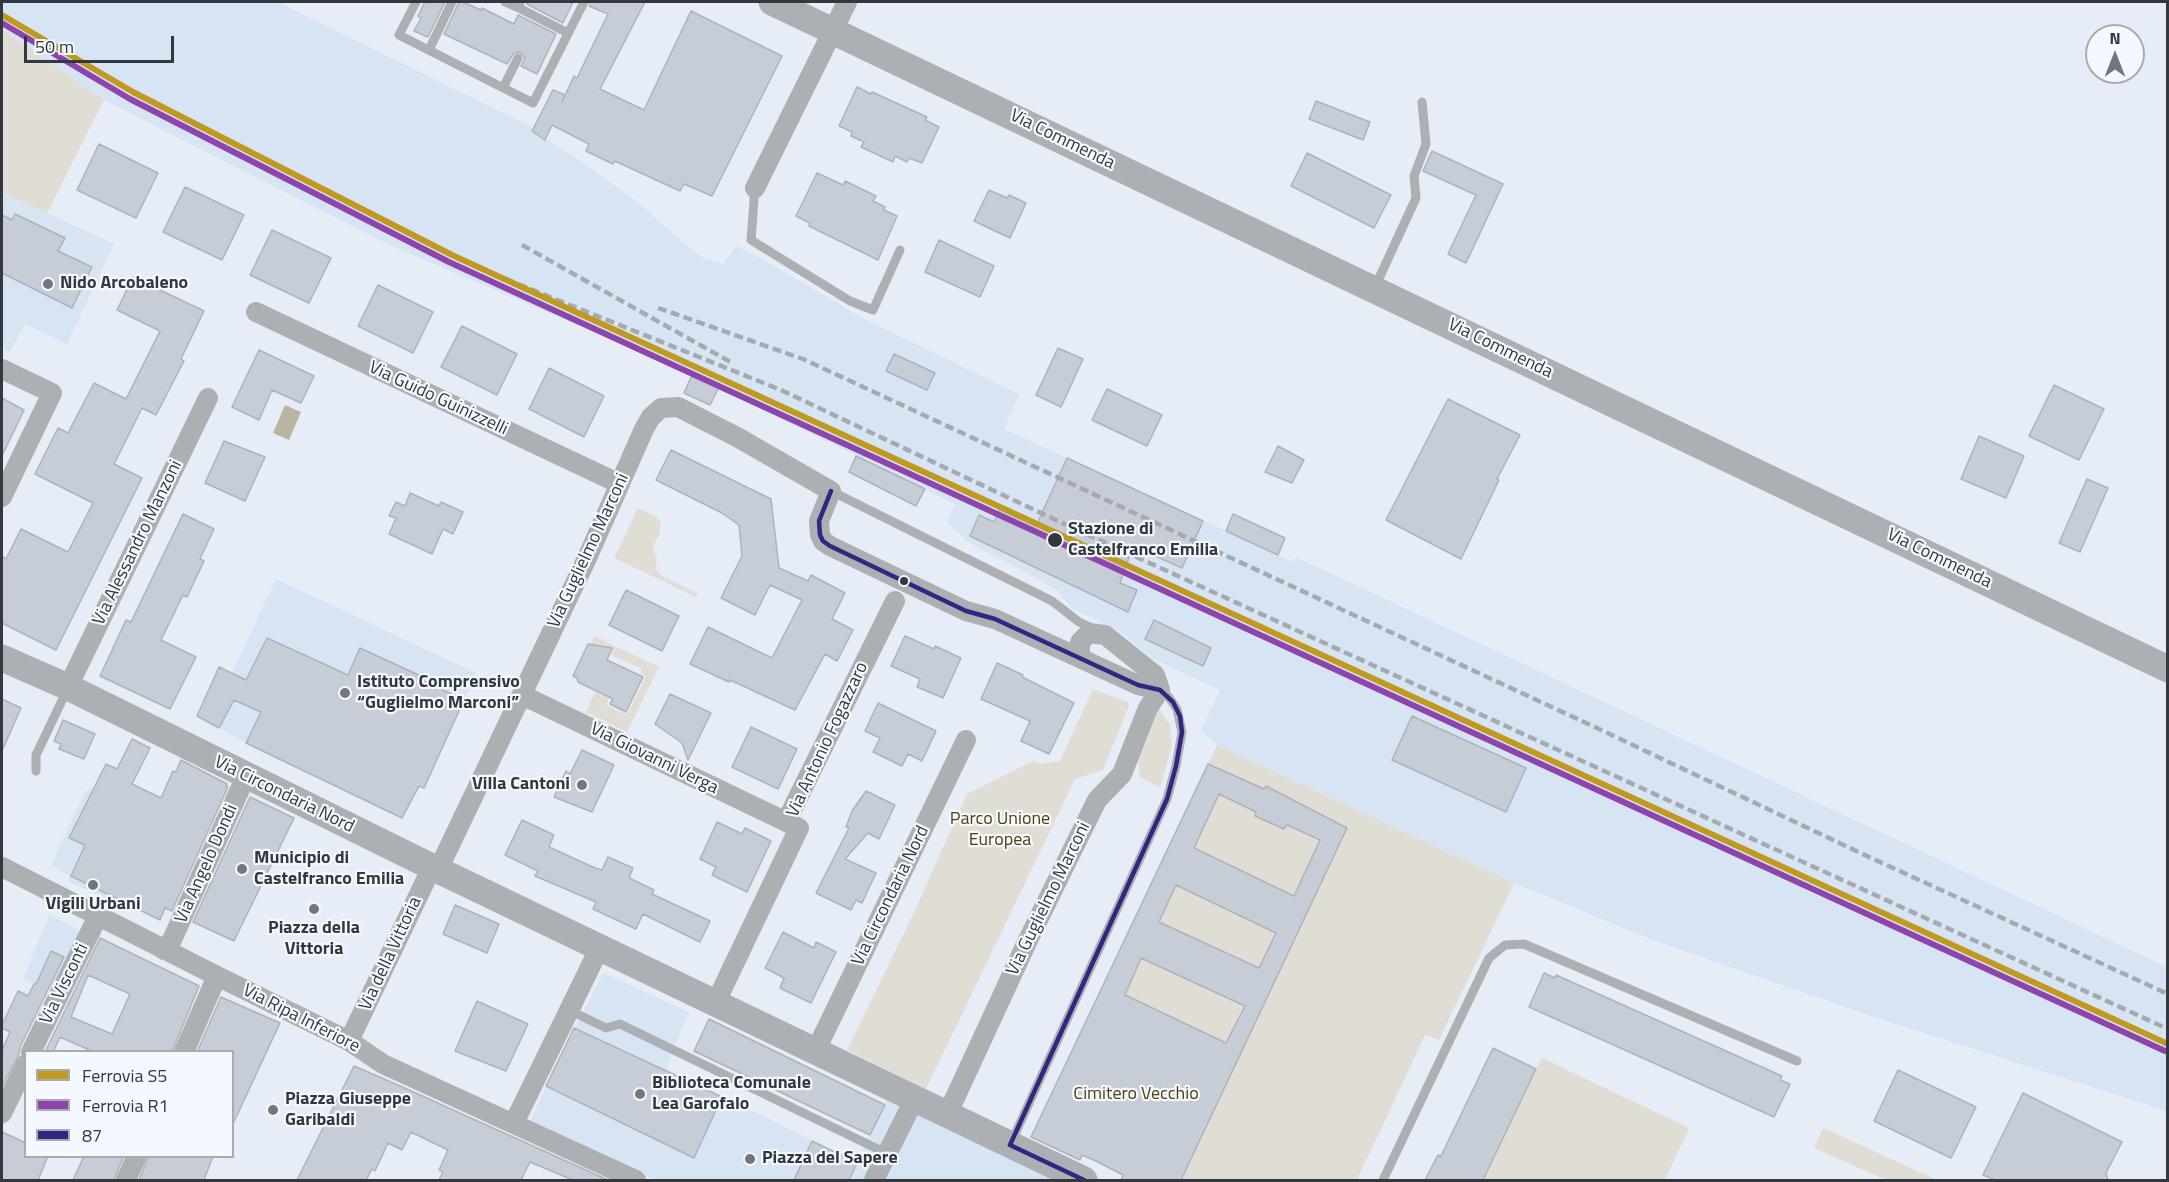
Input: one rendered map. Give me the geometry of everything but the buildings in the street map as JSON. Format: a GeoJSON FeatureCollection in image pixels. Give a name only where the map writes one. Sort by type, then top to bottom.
{"type":"FeatureCollection","features":[{"type":"Feature","properties":{"kind":"street","name":"Via Commenda"},"geometry":{"type":"LineString","coordinates":[[772,2],[2168,669]]}},
{"type":"Feature","properties":{"kind":"street"},"geometry":{"type":"LineString","coordinates":[[754,188],[847,2]]}},
{"type":"Feature","properties":{"kind":"street","name":"Via Guido Guinizzelli"},"geometry":{"type":"LineString","coordinates":[[256,312],[620,484]]}},
{"type":"Feature","properties":{"kind":"street"},"geometry":{"type":"LineString","coordinates":[[2,369],[52,393],[2,497]]}},
{"type":"Feature","properties":{"kind":"street","name":"Via Alessandro Manzoni"},"geometry":{"type":"LineString","coordinates":[[68,687],[208,398]]}},
{"type":"Feature","properties":{"kind":"street","name":"Via Guglielmo Marconi"},"geometry":{"type":"LineString","coordinates":[[435,869],[522,695],[651,417],[661,408],[678,407],[737,437],[831,491]]}},
{"type":"Feature","properties":{"kind":"street"},"geometry":{"type":"LineString","coordinates":[[831,491],[819,521],[820,535],[823,541],[830,546],[966,611],[994,619],[1138,685],[1160,690]]}},
{"type":"Feature","properties":{"kind":"street","name":"Via Antonio Fogazzaro"},"geometry":{"type":"LineString","coordinates":[[715,1004],[799,828],[786,822],[895,601]]}},
{"type":"Feature","properties":{"kind":"street"},"geometry":{"type":"LineString","coordinates":[[1080,658],[1080,642],[1089,633],[1106,635]]}},
{"type":"Feature","properties":{"kind":"street","name":"Via Guglielmo Marconi"},"geometry":{"type":"LineString","coordinates":[[947,1115],[1024,949],[1097,800],[1122,774],[1148,708],[1160,690],[1155,675],[1106,635]]}},
{"type":"Feature","properties":{"kind":"street","name":"Via Circondaria Nord"},"geometry":{"type":"LineString","coordinates":[[2,658],[68,687],[435,869],[1084,1180]]}},
{"type":"Feature","properties":{"kind":"street","name":"Via Giovanni Verga"},"geometry":{"type":"LineString","coordinates":[[522,695],[786,822]]}},
{"type":"Feature","properties":{"kind":"street","name":"Via Circondaria Nord"},"geometry":{"type":"LineString","coordinates":[[815,1052],[966,740]]}},
{"type":"Feature","properties":{"kind":"street","name":"Via Angelo Dondi"},"geometry":{"type":"LineString","coordinates":[[164,950],[172,940],[246,776]]}},
{"type":"Feature","properties":{"kind":"street","name":"Via Ripa Inferiore"},"geometry":{"type":"LineString","coordinates":[[2,867],[350,1041],[383,1064],[514,1123],[613,1176],[636,1180]]}},
{"type":"Feature","properties":{"kind":"street","name":"Via della Vittoria"},"geometry":{"type":"LineString","coordinates":[[350,1041],[435,869]]}},
{"type":"Feature","properties":{"kind":"street","name":"Via Visconti"},"geometry":{"type":"LineString","coordinates":[[33,1050],[98,916]]}},
{"type":"Feature","properties":{"kind":"street"},"geometry":{"type":"LineString","coordinates":[[514,1123],[600,947]]}},
{"type":"Feature","properties":{"kind":"street"},"geometry":{"type":"LineString","coordinates":[[185,1050],[217,976]]}},
{"type":"Feature","properties":{"kind":"street"},"geometry":{"type":"LineString","coordinates":[[2,1113],[24,1068]]}},
{"type":"Feature","properties":{"kind":"street"},"geometry":{"type":"LineString","coordinates":[[874,1180],[914,1100]]}},
{"type":"Feature","properties":{"kind":"street"},"geometry":{"type":"LineString","coordinates":[[126,1180],[136,1158]]}},
{"type":"Feature","properties":{"kind":"lane"},"geometry":{"type":"LineString","coordinates":[[416,2],[399,35],[533,103],[584,2]]}},
{"type":"Feature","properties":{"kind":"lane"},"geometry":{"type":"LineString","coordinates":[[429,50],[452,2]]}},
{"type":"Feature","properties":{"kind":"lane"},"geometry":{"type":"LineString","coordinates":[[505,2],[520,5],[568,33]]}},
{"type":"Feature","properties":{"kind":"lane"},"geometry":{"type":"LineString","coordinates":[[503,88],[518,58]]}},
{"type":"Feature","properties":{"kind":"lane"},"geometry":{"type":"LineString","coordinates":[[1374,289],[1416,198],[1414,176],[1426,144],[1422,102]]}},
{"type":"Feature","properties":{"kind":"lane"},"geometry":{"type":"LineString","coordinates":[[754,188],[751,240],[850,301],[873,310],[900,250]]}},
{"type":"Feature","properties":{"kind":"lane","name":"Via Guglielmo Marconi"},"geometry":{"type":"LineString","coordinates":[[831,491],[1045,597],[1079,622],[1106,635]]}},
{"type":"Feature","properties":{"kind":"lane"},"geometry":{"type":"LineString","coordinates":[[36,771],[36,755],[68,687]]}},
{"type":"Feature","properties":{"kind":"lane"},"geometry":{"type":"LineString","coordinates":[[1010,1145],[1167,799],[1182,732],[1177,709],[1168,696],[1160,690]]}},
{"type":"Feature","properties":{"kind":"lane"},"geometry":{"type":"LineString","coordinates":[[1383,1180],[1489,958],[1505,945],[1524,944],[1797,1061]]}},
{"type":"Feature","properties":{"kind":"lane"},"geometry":{"type":"LineString","coordinates":[[568,1010],[606,1028],[620,1024],[888,1154]]}},
{"type":"Feature","properties":{"kind":"shaded area"},"geometry":{"type":"Polygon","coordinates":[[[2,2],[277,2],[530,126],[532,131],[581,161],[639,203],[689,248],[706,259],[723,264],[736,246],[864,319],[1019,394],[1004,429],[1293,562],[1296,557],[2167,967],[2167,1111],[1874,1017],[1653,940],[1514,883],[1217,745],[1201,730],[1220,690],[1152,658],[1119,631],[1071,608],[1056,589],[968,542],[947,522],[955,504],[673,366],[392,246],[104,100],[2,30],[2,2]]]}},
{"type":"Feature","properties":{"kind":"shaded area","name":"Nido Arcobaleno"},"geometry":{"type":"Polygon","coordinates":[[[2,192],[114,244],[67,344],[25,324],[10,352],[2,348],[2,192]]]}},
{"type":"Feature","properties":{"kind":"shaded area"},"geometry":{"type":"Polygon","coordinates":[[[285,405],[301,412],[289,440],[273,433],[285,405]]]}},
{"type":"Feature","properties":{"kind":"shaded area","name":"Istituto Comprensivo “Guglielmo Marconi”"},"geometry":{"type":"Polygon","coordinates":[[[276,579],[476,673],[424,788],[419,786],[402,818],[246,743],[209,722],[276,579]]]}},
{"type":"Feature","properties":{"kind":"shaded area"},"geometry":{"type":"Polygon","coordinates":[[[97,784],[127,866],[110,900],[68,881],[70,876],[51,865],[85,792],[97,784]]]}},
{"type":"Feature","properties":{"kind":"shaded area"},"geometry":{"type":"Polygon","coordinates":[[[49,915],[82,931],[52,992],[23,979],[49,915]]]}},
{"type":"Feature","properties":{"kind":"shaded area"},"geometry":{"type":"Polygon","coordinates":[[[603,973],[689,1012],[666,1069],[857,1162],[888,1098],[1061,1180],[656,1180],[530,1122],[603,973]]]}},
{"type":"Feature","properties":{"kind":"green space"},"geometry":{"type":"Polygon","coordinates":[[[2,30],[104,100],[47,213],[2,192],[2,30]]]}},
{"type":"Feature","properties":{"kind":"green space"},"geometry":{"type":"Polygon","coordinates":[[[638,508],[655,516],[661,522],[659,535],[653,546],[657,561],[655,568],[662,576],[698,594],[696,597],[614,558],[638,508]]]}},
{"type":"Feature","properties":{"kind":"green space"},"geometry":{"type":"Polygon","coordinates":[[[594,636],[659,667],[627,732],[586,712],[595,692],[609,698],[606,705],[627,715],[646,676],[640,673],[642,669],[590,645],[594,636]]]}},
{"type":"Feature","properties":{"kind":"green space","name":"Parco Unione Europea"},"geometry":{"type":"Polygon","coordinates":[[[1093,689],[1130,703],[1103,770],[1075,779],[926,1089],[847,1050],[911,919],[967,794],[1033,761],[1040,764],[1060,761],[1093,689]]]}},
{"type":"Feature","properties":{"kind":"green space"},"geometry":{"type":"Polygon","coordinates":[[[1159,709],[1170,725],[1172,745],[1160,788],[1140,777],[1138,762],[1159,709]]]}},
{"type":"Feature","properties":{"kind":"green space","name":"Cimitero Vecchio"},"geometry":{"type":"Polygon","coordinates":[[[1217,745],[1514,883],[1439,1040],[1425,1035],[1357,1180],[1122,1180],[1123,1175],[1083,1155],[1080,1160],[1031,1137],[1217,745]]]}},
{"type":"Feature","properties":{"kind":"green space"},"geometry":{"type":"Polygon","coordinates":[[[1542,1058],[1689,1128],[1665,1180],[1483,1180],[1542,1058]]]}},
{"type":"Feature","properties":{"kind":"green space"},"geometry":{"type":"Polygon","coordinates":[[[1823,1128],[1937,1180],[1886,1180],[1814,1148],[1823,1128]]]}},
{"type":"Feature","properties":{"kind":"railway"},"geometry":{"type":"LineString","coordinates":[[522,245],[734,364]]}},
{"type":"Feature","properties":{"kind":"railway"},"geometry":{"type":"LineString","coordinates":[[493,274],[781,390],[1060,522],[2168,1029]]}},
{"type":"Feature","properties":{"kind":"railway"},"geometry":{"type":"LineString","coordinates":[[658,308],[803,359],[1869,857],[2168,994]]}},
{"type":"Feature","properties":{"kind":"rail line","name":"S5"},"geometry":{"type":"LineString","coordinates":[[2,15],[133,92],[452,255],[2168,1044]]}},
{"type":"Feature","properties":{"kind":"rail line","name":"R1"},"geometry":{"type":"LineString","coordinates":[[2,23],[130,99],[449,262],[2165,1051]]}},
{"type":"Feature","properties":{"kind":"transit line","name":"87"},"geometry":{"type":"LineString","coordinates":[[831,491],[819,521],[820,535],[823,541],[830,546],[966,611],[995,619],[1138,685],[1160,690],[1173,702],[1180,716],[1182,732],[1167,799],[1010,1145]]}},
{"type":"Feature","properties":{"kind":"transit line","name":"87"},"geometry":{"type":"LineString","coordinates":[[1010,1145],[1084,1180]]}},
{"type":"Feature","properties":{"kind":"place","name":"Nido Arcobaleno"},"geometry":{"type":"Point","coordinates":[48,284]}},
{"type":"Feature","properties":{"kind":"place","name":"Stazione di Castelfranco Emilia"},"geometry":{"type":"Point","coordinates":[1055,540]}},
{"type":"Feature","properties":{"kind":"place","name":"Istituto Comprensivo “Guglielmo Marconi”"},"geometry":{"type":"Point","coordinates":[345,693]}},
{"type":"Feature","properties":{"kind":"place","name":"Villa Cantoni"},"geometry":{"type":"Point","coordinates":[582,785]}},
{"type":"Feature","properties":{"kind":"place","name":"Municipio di Castelfranco Emilia"},"geometry":{"type":"Point","coordinates":[242,869]}},
{"type":"Feature","properties":{"kind":"place","name":"Vigili Urbani"},"geometry":{"type":"Point","coordinates":[93,885]}},
{"type":"Feature","properties":{"kind":"place","name":"Piazza della Vittoria"},"geometry":{"type":"Point","coordinates":[314,909]}},
{"type":"Feature","properties":{"kind":"place","name":"Biblioteca Comunale Lea Garofalo"},"geometry":{"type":"Point","coordinates":[640,1094]}},
{"type":"Feature","properties":{"kind":"place","name":"Piazza Giuseppe Garibaldi"},"geometry":{"type":"Point","coordinates":[273,1110]}},
{"type":"Feature","properties":{"kind":"place","name":"Piazza del Sapere"},"geometry":{"type":"Point","coordinates":[750,1159]}}]}
